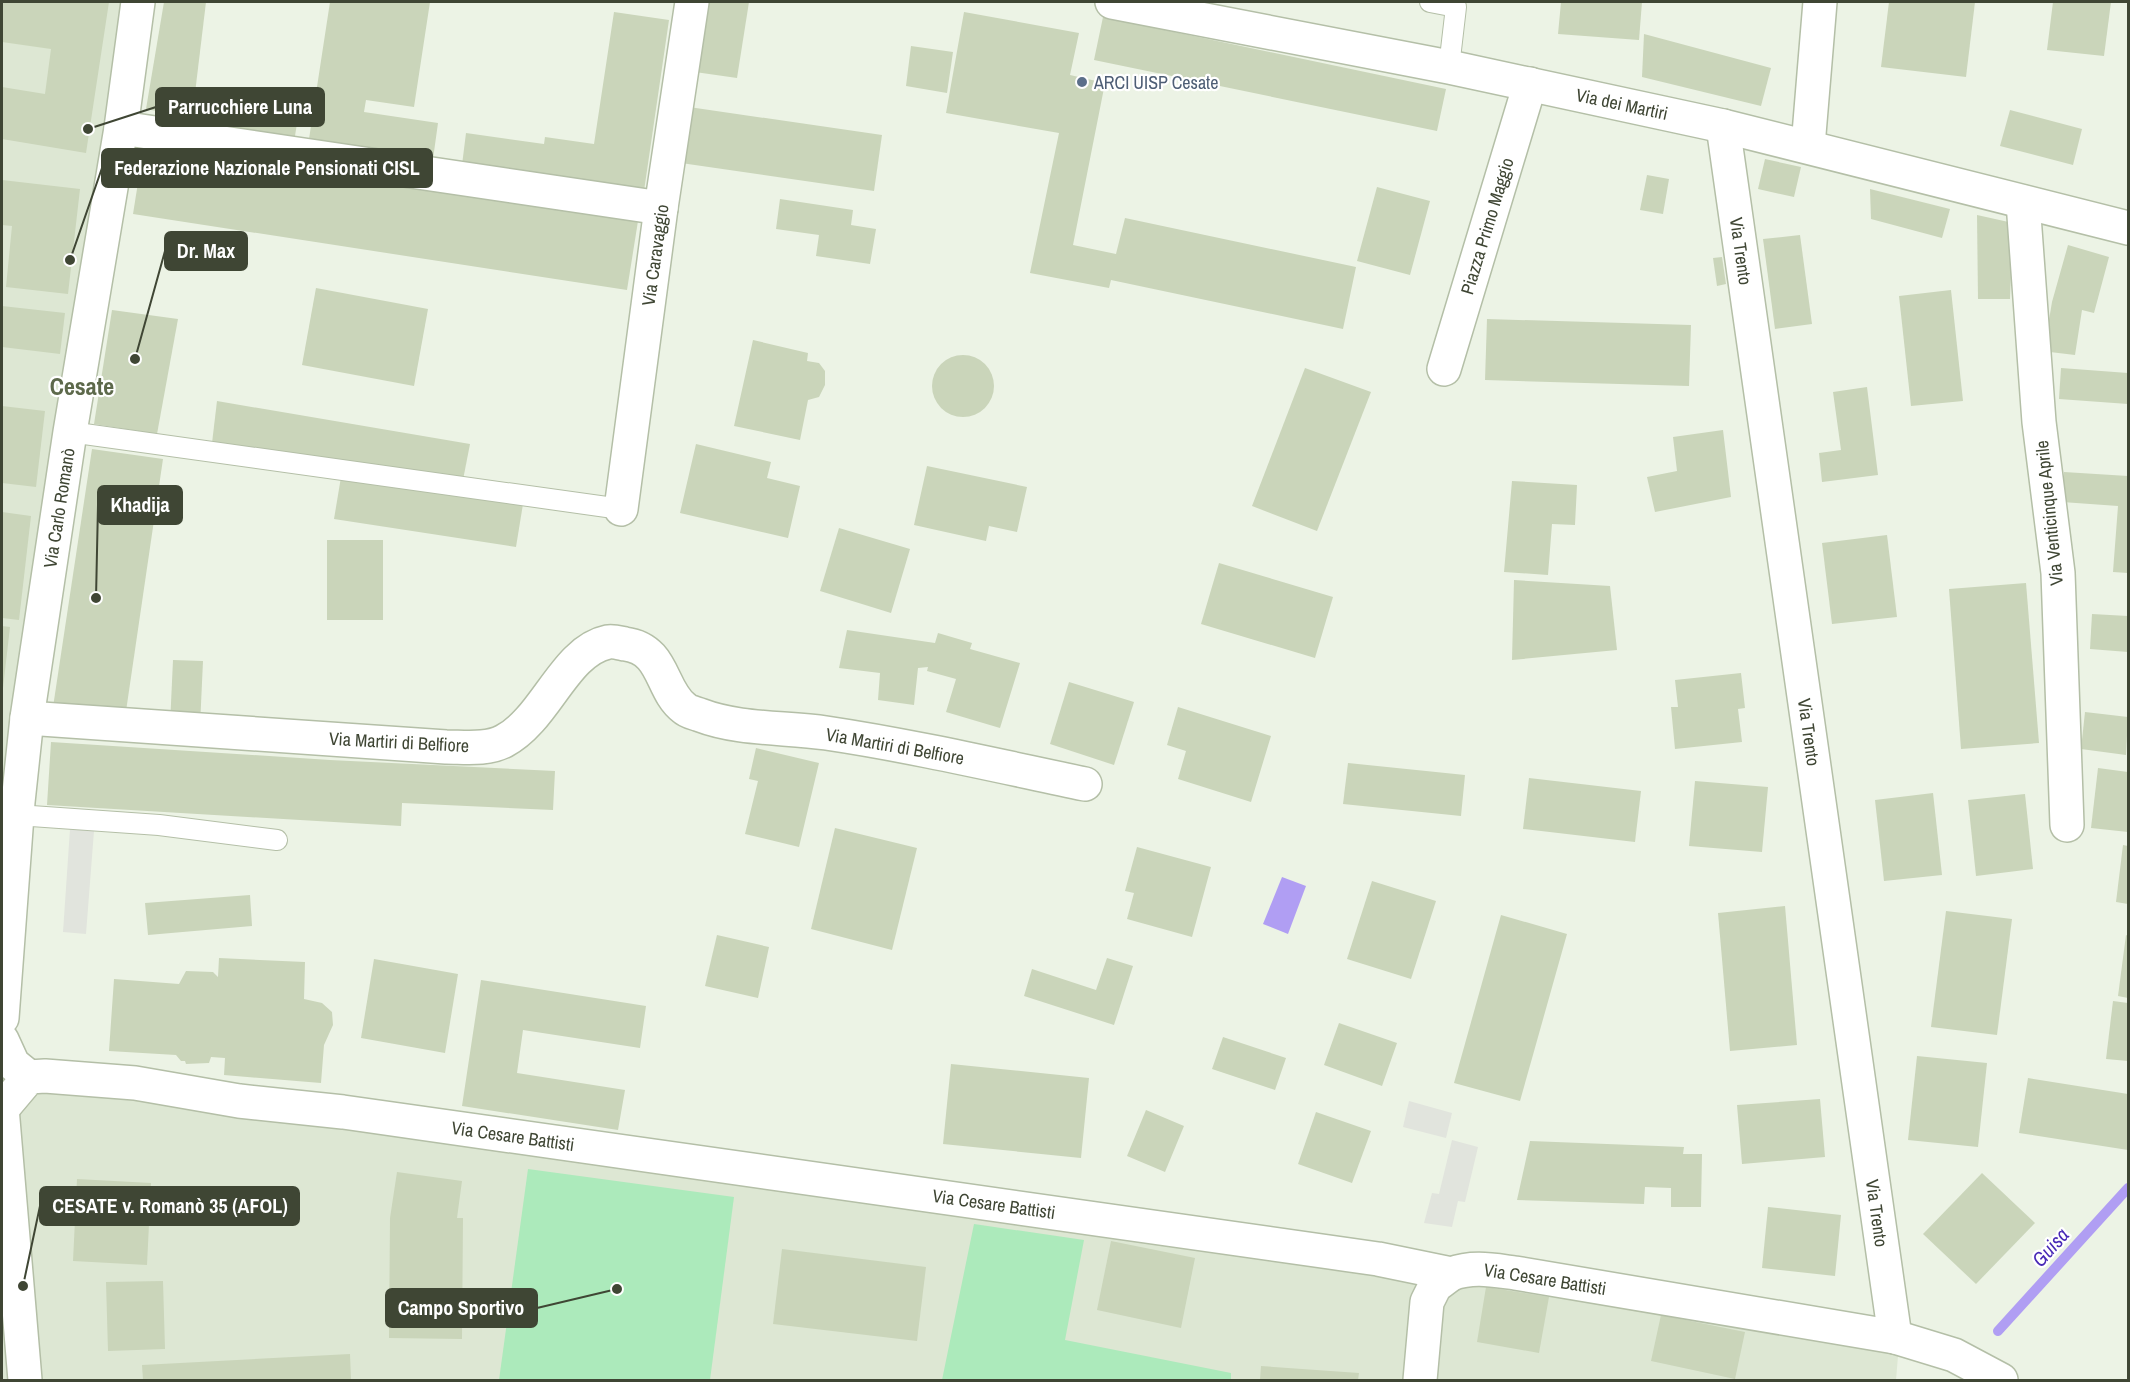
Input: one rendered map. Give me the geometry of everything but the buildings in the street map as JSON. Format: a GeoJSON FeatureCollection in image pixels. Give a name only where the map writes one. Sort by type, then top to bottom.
{"type":"FeatureCollection","features":[{"type":"Feature","properties":{"kind":"street","name":"Via Carlo Romanò"},"geometry":{"type":"LineString","coordinates":[[2,1018],[17,815],[12,752],[27,718],[70,432],[121,128],[138,2]]}},
{"type":"Feature","properties":{"kind":"street","name":"Via Caravaggio"},"geometry":{"type":"LineString","coordinates":[[621,509],[661,208],[692,2]]}},
{"type":"Feature","properties":{"kind":"street","name":"Via dei Martiri"},"geometry":{"type":"LineString","coordinates":[[1112,2],[1449,67],[1724,126],[2128,228]]}},
{"type":"Feature","properties":{"kind":"street"},"geometry":{"type":"LineString","coordinates":[[1808,146],[1820,2]]}},
{"type":"Feature","properties":{"kind":"street","name":"Piazza Primo Maggio"},"geometry":{"type":"LineString","coordinates":[[1444,369],[1530,84]]}},
{"type":"Feature","properties":{"kind":"street","name":"Via Trento"},"geometry":{"type":"LineString","coordinates":[[1724,126],[1895,1337]]}},
{"type":"Feature","properties":{"kind":"street"},"geometry":{"type":"LineString","coordinates":[[121,128],[661,208]]}},
{"type":"Feature","properties":{"kind":"street","name":"Via Venticinque Aprile"},"geometry":{"type":"LineString","coordinates":[[2023,202],[2039,422],[2058,573],[2067,825]]}},
{"type":"Feature","properties":{"kind":"street","name":"Via Martiri di Belfiore"},"geometry":{"type":"LineString","coordinates":[[27,718],[446,747],[489,746],[504,741],[527,724],[582,654],[608,642],[637,646],[658,664],[676,700],[684,709],[703,717],[729,723],[826,733],[907,747],[1084,784]]}},
{"type":"Feature","properties":{"kind":"street"},"geometry":{"type":"LineString","coordinates":[[2,1040],[13,1064],[29,1077],[2,1108],[25,1380]]}},
{"type":"Feature","properties":{"kind":"street","name":"Via Cesare Battisti"},"geometry":{"type":"LineString","coordinates":[[29,1077],[45,1076],[135,1083],[239,1101],[343,1112],[1339,1253],[1451,1275],[1462,1270],[1480,1268],[1515,1273],[1895,1337],[1954,1355],[2001,1380]]}},
{"type":"Feature","properties":{"kind":"street"},"geometry":{"type":"LineString","coordinates":[[1420,1380],[1427,1302],[1435,1286],[1451,1275]]}},
{"type":"Feature","properties":{"kind":"lane"},"geometry":{"type":"LineString","coordinates":[[1430,2],[1456,7],[1449,67]]}},
{"type":"Feature","properties":{"kind":"lane"},"geometry":{"type":"LineString","coordinates":[[70,432],[621,509]]}},
{"type":"Feature","properties":{"kind":"lane"},"geometry":{"type":"LineString","coordinates":[[17,815],[159,825],[277,840]]}},
{"type":"Feature","properties":{"kind":"shaded area"},"geometry":{"type":"Polygon","coordinates":[[[2,2],[130,2],[2,948],[2,2]]]}},
{"type":"Feature","properties":{"kind":"shaded area"},"geometry":{"type":"Polygon","coordinates":[[[70,829],[94,831],[86,934],[63,932],[70,829]]]}},
{"type":"Feature","properties":{"kind":"shaded area"},"geometry":{"type":"Polygon","coordinates":[[[1282,877],[1306,886],[1288,934],[1263,924],[1282,877]]]}},
{"type":"Feature","properties":{"kind":"shaded area"},"geometry":{"type":"Polygon","coordinates":[[[7,1087],[141,1088],[1899,1344],[1896,1380],[32,1380],[7,1087]]]}},
{"type":"Feature","properties":{"kind":"shaded area"},"geometry":{"type":"Polygon","coordinates":[[[1409,1101],[1452,1113],[1446,1138],[1403,1127],[1409,1101]]]}},
{"type":"Feature","properties":{"kind":"shaded area"},"geometry":{"type":"Polygon","coordinates":[[[1452,1140],[1478,1147],[1465,1202],[1458,1201],[1452,1227],[1424,1223],[1432,1193],[1439,1194],[1452,1140]]]}},
{"type":"Feature","properties":{"kind":"shaded area"},"geometry":{"type":"Polygon","coordinates":[[[2,1181],[19,1380],[2,1380],[2,1181]]]}},
{"type":"Feature","properties":{"kind":"green space"},"geometry":{"type":"Polygon","coordinates":[[[528,1169],[734,1197],[710,1380],[499,1380],[528,1169]]]}},
{"type":"Feature","properties":{"kind":"green space"},"geometry":{"type":"Polygon","coordinates":[[[974,1224],[1084,1240],[1065,1340],[1231,1373],[1231,1380],[942,1380],[974,1224]]]}},
{"type":"Feature","properties":{"kind":"waterway","name":"Guisa"},"geometry":{"type":"LineString","coordinates":[[1998,1331],[2128,1188]]}},
{"type":"Feature","properties":{"kind":"place","name":"ARCI UISP Cesate"},"geometry":{"type":"Point","coordinates":[1082,82]}},
{"type":"Feature","properties":{"kind":"place","name":"Parrucchiere Luna"},"geometry":{"type":"Point","coordinates":[88,129]}},
{"type":"Feature","properties":{"kind":"place","name":"Federazione Nazionale Pensionati CISL"},"geometry":{"type":"Point","coordinates":[70,260]}},
{"type":"Feature","properties":{"kind":"place","name":"Dr. Max"},"geometry":{"type":"Point","coordinates":[135,359]}},
{"type":"Feature","properties":{"kind":"place","name":"Khadija"},"geometry":{"type":"Point","coordinates":[96,598]}},
{"type":"Feature","properties":{"kind":"place","name":"CESATE v. Romanò 35 (AFOL)"},"geometry":{"type":"Point","coordinates":[23,1286]}},
{"type":"Feature","properties":{"kind":"place","name":"Campo Sportivo"},"geometry":{"type":"Point","coordinates":[617,1289]}},
{"type":"Feature","properties":{"kind":"district","name":"Cesate"},"geometry":{"type":"Point","coordinates":[82,386]}}]}
